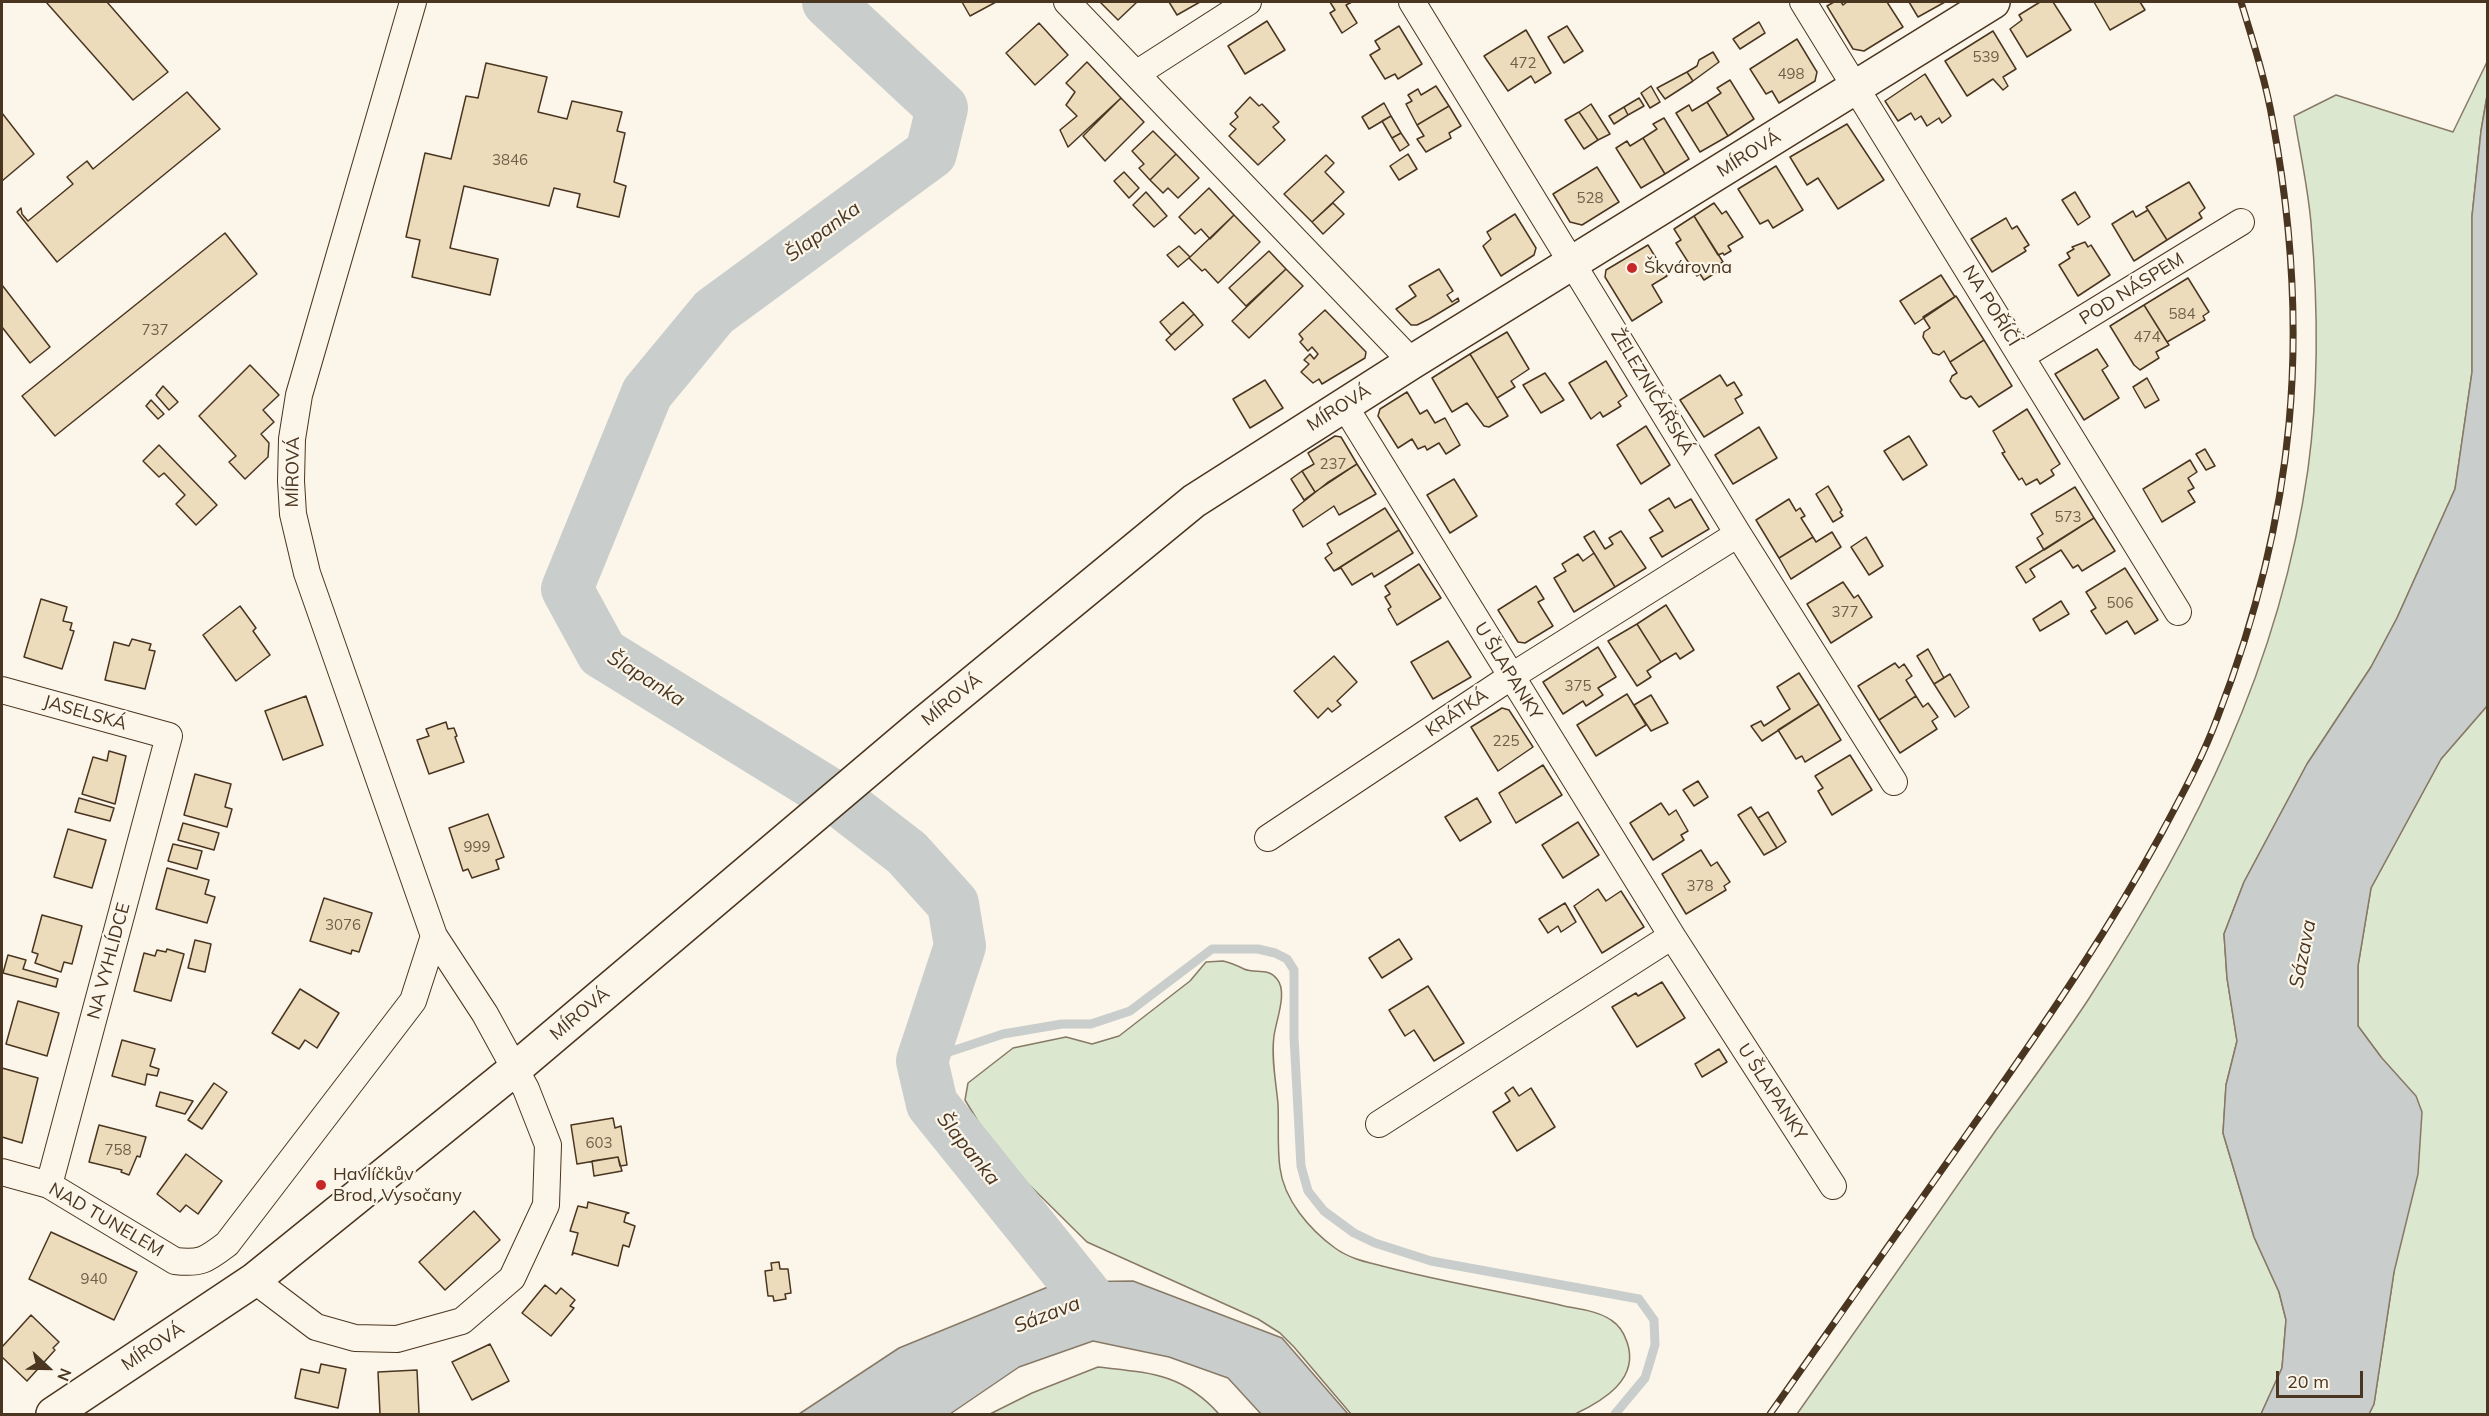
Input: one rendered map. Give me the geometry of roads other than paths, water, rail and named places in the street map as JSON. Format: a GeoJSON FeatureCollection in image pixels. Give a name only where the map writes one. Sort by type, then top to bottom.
{"type":"FeatureCollection","features":[{"type":"Feature","properties":{"kind":"street","name":"MÍROVÁ"},"geometry":{"type":"LineString","coordinates":[[254,1280],[316,1327],[355,1338],[397,1339],[462,1322],[512,1278],[546,1205],[548,1145],[526,1089],[485,1014],[434,936],[314,595],[298,544],[292,514],[292,439],[299,395],[413,2]]}},
{"type":"Feature","properties":{"kind":"street"},"geometry":{"type":"LineString","coordinates":[[1067,2],[1412,362]]}},
{"type":"Feature","properties":{"kind":"street"},"geometry":{"type":"LineString","coordinates":[[1136,74],[1248,2]]}},
{"type":"Feature","properties":{"kind":"street","name":"ŽELEZNIČÁŘSKÁ"},"geometry":{"type":"LineString","coordinates":[[1412,2],[1738,534],[1894,782]]}},
{"type":"Feature","properties":{"kind":"street","name":"NA POŘÍČÍ"},"geometry":{"type":"LineString","coordinates":[[1803,2],[2178,612]]}},
{"type":"Feature","properties":{"kind":"street","name":"MÍROVÁ"},"geometry":{"type":"LineString","coordinates":[[53,1414],[254,1280],[514,1069],[919,727],[1194,501],[1412,362],[1993,2]]}},
{"type":"Feature","properties":{"kind":"street","name":"POD NÁSPEM"},"geometry":{"type":"LineString","coordinates":[[2022,356],[2241,222]]}},
{"type":"Feature","properties":{"kind":"street","name":"U ŠLAPANKY"},"geometry":{"type":"LineString","coordinates":[[1344,405],[1672,936],[1833,1186]]}},
{"type":"Feature","properties":{"kind":"street","name":"KRÁTKÁ"},"geometry":{"type":"LineString","coordinates":[[1268,838],[1512,676],[1738,534]]}},
{"type":"Feature","properties":{"kind":"street","name":"JASELSKÁ"},"geometry":{"type":"LineString","coordinates":[[2,690],[169,736]]}},
{"type":"Feature","properties":{"kind":"street","name":"NA VYHLÍDCE"},"geometry":{"type":"LineString","coordinates":[[49,1185],[169,736]]}},
{"type":"Feature","properties":{"kind":"street","name":"NAD TUNELEM"},"geometry":{"type":"LineString","coordinates":[[2,1172],[49,1185],[175,1261],[195,1263],[212,1256],[227,1244],[412,1001],[434,936]]}},
{"type":"Feature","properties":{"kind":"street"},"geometry":{"type":"LineString","coordinates":[[1379,1124],[1672,936]]}},
{"type":"Feature","properties":{"kind":"water","name":"Sázava"},"geometry":{"type":"Polygon","coordinates":[[[2487,96],[2487,706],[2441,759],[2371,888],[2358,966],[2358,1026],[2381,1057],[2416,1096],[2422,1112],[2418,1174],[2394,1272],[2374,1404],[2369,1414],[2261,1414],[2282,1368],[2286,1320],[2279,1292],[2254,1237],[2223,1133],[2226,1085],[2237,1041],[2227,978],[2224,934],[2244,882],[2307,764],[2371,667],[2397,618],[2455,489],[2472,372],[2472,216],[2487,96]]]}},
{"type":"Feature","properties":{"kind":"water","name":"Sázava"},"geometry":{"type":"Polygon","coordinates":[[[1133,1281],[1282,1338],[1348,1414],[1261,1414],[1228,1378],[1169,1357],[1093,1341],[1019,1367],[950,1414],[799,1414],[899,1348],[1060,1282],[1133,1281]]]}},
{"type":"Feature","properties":{"kind":"waterway","name":"Šlapanka"},"geometry":{"type":"LineString","coordinates":[[828,2],[942,108],[931,153],[714,312],[647,393],[567,589],[602,653],[832,795],[907,853],[953,904],[960,946],[922,1061],[932,1104],[1089,1299]]}},
{"type":"Feature","properties":{"kind":"waterway"},"geometry":{"type":"LineString","coordinates":[[922,1061],[1003,1034],[1062,1024],[1091,1024],[1130,1011],[1212,949],[1258,949],[1287,959],[1294,970],[1294,1037],[1301,1166],[1308,1191],[1324,1211],[1354,1233],[1375,1243],[1431,1261],[1639,1299],[1654,1320],[1655,1345],[1645,1378],[1615,1414]]}},
{"type":"Feature","properties":{"kind":"railway"},"geometry":{"type":"LineString","coordinates":[[1770,1414],[2036,1035],[2121,904],[2199,762],[2244,642],[2265,569],[2280,496],[2289,424],[2293,350],[2292,276],[2285,201],[2267,92],[2241,2]]}},
{"type":"Feature","properties":{"kind":"place","name":"Škvárovna"},"geometry":{"type":"Point","coordinates":[1632,268]}},
{"type":"Feature","properties":{"kind":"place","name":"Havlíčkův Brod, Vysočany"},"geometry":{"type":"Point","coordinates":[321,1185]}}]}
